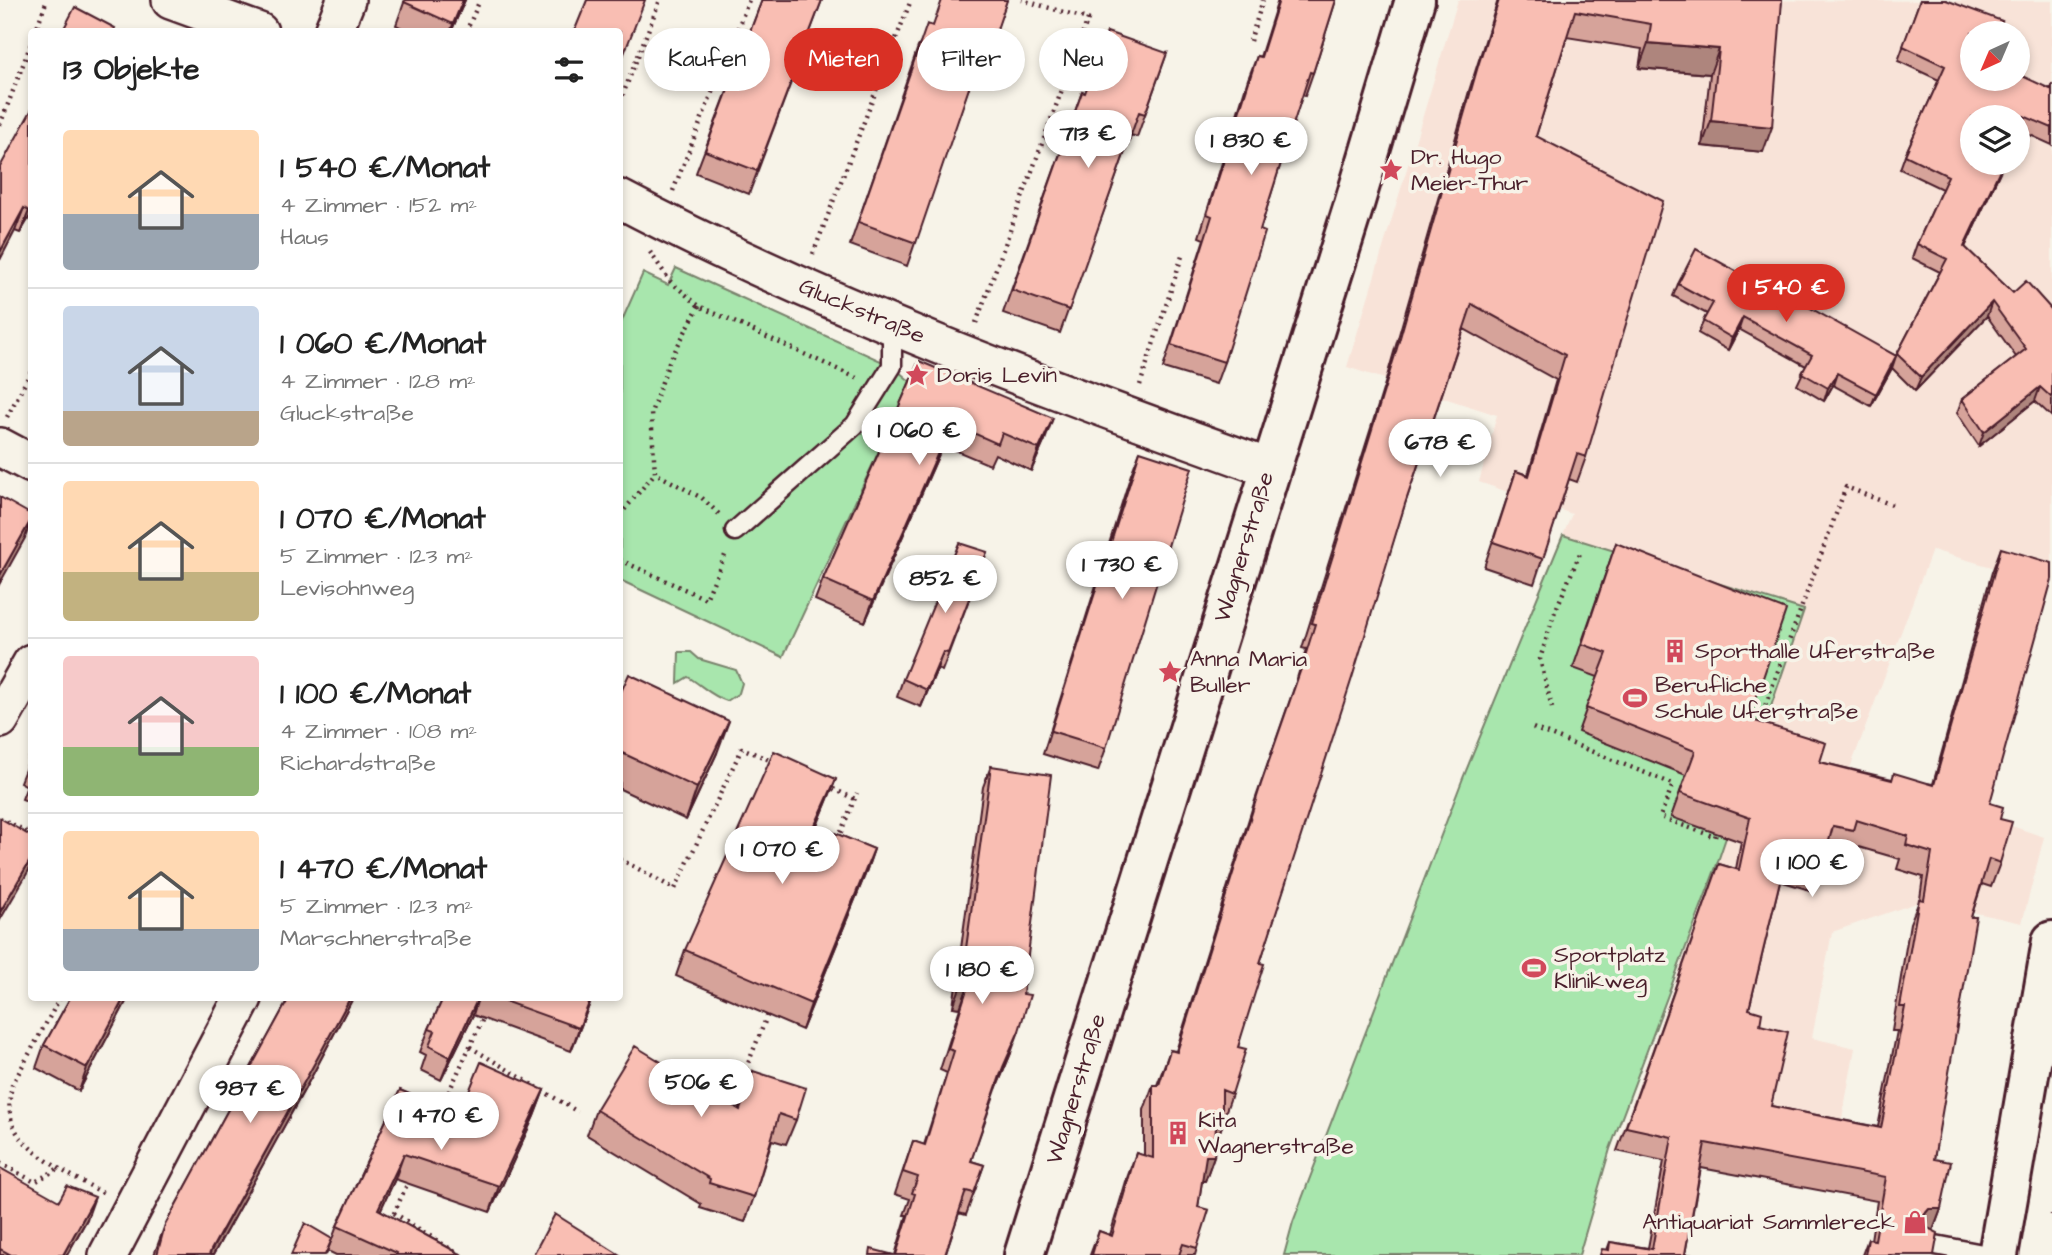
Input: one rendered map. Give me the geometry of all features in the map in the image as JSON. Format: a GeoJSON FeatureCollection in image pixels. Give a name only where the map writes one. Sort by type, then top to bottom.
{"type":"FeatureCollection","features":[{"type":"Feature","properties":{"kind":"main road","name":"Wagnerstraße"},"geometry":{"type":"LineString","coordinates":[[1024,1255],[1269,468],[1353,208],[1415,0]]}},
{"type":"Feature","properties":{"kind":"main road"},"geometry":{"type":"LineString","coordinates":[[1998,1255],[2052,941]]}},
{"type":"Feature","properties":{"kind":"street"},"geometry":{"type":"LineString","coordinates":[[171,0],[248,28]]}},
{"type":"Feature","properties":{"kind":"street"},"geometry":{"type":"LineString","coordinates":[[335,28],[346,0]]}},
{"type":"Feature","properties":{"kind":"street","name":"Gluckstraße"},"geometry":{"type":"LineString","coordinates":[[623,209],[661,221],[892,327],[1269,468]]}},
{"type":"Feature","properties":{"kind":"street"},"geometry":{"type":"LineString","coordinates":[[3,432],[28,460]]}},
{"type":"Feature","properties":{"kind":"street"},"geometry":{"type":"LineString","coordinates":[[0,719],[28,670]]}},
{"type":"Feature","properties":{"kind":"street"},"geometry":{"type":"LineString","coordinates":[[108,1255],[241,1001]]}},
{"type":"Feature","properties":{"kind":"lane"},"geometry":{"type":"LineString","coordinates":[[735,531],[855,425],[892,366],[892,327]]}},
{"type":"Feature","properties":{"kind":"lane"},"geometry":{"type":"LineString","coordinates":[[1925,1243],[1988,1255]]}},
{"type":"Feature","properties":{"kind":"path"},"geometry":{"type":"LineString","coordinates":[[36,28],[47,0]]}},
{"type":"Feature","properties":{"kind":"path"},"geometry":{"type":"LineString","coordinates":[[468,28],[480,0]]}},
{"type":"Feature","properties":{"kind":"path"},"geometry":{"type":"LineString","coordinates":[[623,94],[660,0]]}},
{"type":"Feature","properties":{"kind":"path"},"geometry":{"type":"LineString","coordinates":[[749,0],[649,253],[670,282],[699,306],[879,388]]}},
{"type":"Feature","properties":{"kind":"path"},"geometry":{"type":"LineString","coordinates":[[800,285],[911,0]]}},
{"type":"Feature","properties":{"kind":"path"},"geometry":{"type":"LineString","coordinates":[[965,354],[1088,19],[1022,0]]}},
{"type":"Feature","properties":{"kind":"path"},"geometry":{"type":"LineString","coordinates":[[1250,41],[1263,0]]}},
{"type":"Feature","properties":{"kind":"path"},"geometry":{"type":"LineString","coordinates":[[0,125],[28,52]]}},
{"type":"Feature","properties":{"kind":"path"},"geometry":{"type":"LineString","coordinates":[[1130,417],[1183,253]]}},
{"type":"Feature","properties":{"kind":"path"},"geometry":{"type":"LineString","coordinates":[[623,511],[655,473],[651,413],[669,362],[699,306]]}},
{"type":"Feature","properties":{"kind":"path"},"geometry":{"type":"LineString","coordinates":[[3,432],[28,379]]}},
{"type":"Feature","properties":{"kind":"path"},"geometry":{"type":"LineString","coordinates":[[623,561],[706,599],[735,531],[702,498],[655,473]]}},
{"type":"Feature","properties":{"kind":"path"},"geometry":{"type":"LineString","coordinates":[[1756,729],[1846,487],[1892,505]]}},
{"type":"Feature","properties":{"kind":"path"},"geometry":{"type":"LineString","coordinates":[[1552,708],[1540,659],[1554,614],[1581,551]]}},
{"type":"Feature","properties":{"kind":"path"},"geometry":{"type":"LineString","coordinates":[[1533,728],[1673,785],[1661,817],[1714,837],[1719,825]]}},
{"type":"Feature","properties":{"kind":"path"},"geometry":{"type":"LineString","coordinates":[[623,861],[675,889],[742,747],[779,765]]}},
{"type":"Feature","properties":{"kind":"path"},"geometry":{"type":"LineString","coordinates":[[817,782],[856,796],[834,850]]}},
{"type":"Feature","properties":{"kind":"path"},"geometry":{"type":"LineString","coordinates":[[0,818],[28,833]]}},
{"type":"Feature","properties":{"kind":"path"},"geometry":{"type":"LineString","coordinates":[[58,1001],[12,1085],[9,1099],[11,1120],[20,1137],[36,1152],[131,1210]]}},
{"type":"Feature","properties":{"kind":"path"},"geometry":{"type":"LineString","coordinates":[[725,1120],[772,1004]]}},
{"type":"Feature","properties":{"kind":"path"},"geometry":{"type":"LineString","coordinates":[[437,1118],[487,1010]]}},
{"type":"Feature","properties":{"kind":"path"},"geometry":{"type":"LineString","coordinates":[[470,1047],[578,1112]]}},
{"type":"Feature","properties":{"kind":"path"},"geometry":{"type":"LineString","coordinates":[[0,1163],[35,1182],[60,1168]]}},
{"type":"Feature","properties":{"kind":"path"},"geometry":{"type":"LineString","coordinates":[[389,1224],[410,1178]]}},
{"type":"Feature","properties":{"kind":"path"},"geometry":{"type":"LineString","coordinates":[[394,1213],[460,1255]]}},
{"type":"Feature","properties":{"kind":"shaded area"},"geometry":{"type":"Polygon","coordinates":[[[1458,0],[2052,1],[2052,584],[1932,550],[1849,771],[2044,837],[2022,923],[1922,901],[1832,932],[1812,1038],[1855,1048],[1841,1124],[1730,1124],[1718,1171],[1615,1151],[1759,746],[1803,610],[1563,535],[1572,514],[1479,482],[1497,415],[1347,367],[1458,0]]]}},
{"type":"Feature","properties":{"kind":"green space"},"geometry":{"type":"Polygon","coordinates":[[[676,268],[892,366],[911,382],[783,657],[623,581],[623,318],[643,273],[668,285],[676,268]]]}},
{"type":"Feature","properties":{"kind":"green space","name":"Sportplatz Klinikweg"},"geometry":{"type":"Polygon","coordinates":[[[1563,535],[1804,610],[1716,867],[1610,1149],[1579,1255],[1284,1255],[1293,1222],[1463,778],[1563,535]]]}},
{"type":"Feature","properties":{"kind":"green space"},"geometry":{"type":"Polygon","coordinates":[[[679,652],[691,652],[699,659],[736,670],[742,683],[739,693],[727,701],[688,677],[678,683],[679,652]]]}},
{"type":"Feature","properties":{"kind":"building"},"geometry":{"type":"Polygon","coordinates":[[[463,0],[453,24],[404,2],[463,0]]]}},
{"type":"Feature","properties":{"kind":"building"},"geometry":{"type":"Polygon","coordinates":[[[587,0],[645,0],[623,56],[623,28],[576,28],[587,0]]]}},
{"type":"Feature","properties":{"kind":"building"},"geometry":{"type":"Polygon","coordinates":[[[762,0],[822,0],[811,28],[784,28],[784,91],[787,91],[757,171],[705,151],[728,91],[770,91],[770,28],[751,28],[762,0]]]}},
{"type":"Feature","properties":{"kind":"building"},"geometry":{"type":"Polygon","coordinates":[[[942,0],[1007,0],[997,28],[926,28],[927,24],[933,26],[942,0]]]}},
{"type":"Feature","properties":{"kind":"building"},"geometry":{"type":"Polygon","coordinates":[[[1279,0],[1336,0],[1260,230],[1265,232],[1224,362],[1171,345],[1212,216],[1207,214],[1257,56],[1261,57],[1279,0]]]}},
{"type":"Feature","properties":{"kind":"building"},"geometry":{"type":"Polygon","coordinates":[[[1499,0],[1782,0],[1772,127],[1711,121],[1719,49],[1648,43],[1651,24],[1575,11],[1536,136],[1663,201],[1586,457],[1577,454],[1543,559],[1493,542],[1516,471],[1529,476],[1565,355],[1472,304],[1405,504],[1260,963],[1264,964],[1238,1047],[1246,1049],[1232,1094],[1222,1090],[1222,1126],[1216,1126],[1214,1156],[1206,1156],[1198,1207],[1209,1210],[1197,1248],[1183,1244],[1179,1255],[1092,1255],[1099,1231],[1112,1236],[1136,1153],[1153,1158],[1153,1085],[1159,1085],[1170,1050],[1177,1052],[1261,784],[1303,663],[1315,624],[1312,623],[1395,355],[1499,0]]]}},
{"type":"Feature","properties":{"kind":"building"},"geometry":{"type":"Polygon","coordinates":[[[1920,0],[1946,0],[2002,21],[1960,21],[1960,91],[2030,91],[2030,80],[2050,89],[2052,84],[2052,128],[2030,119],[2030,105],[1960,105],[1960,175],[1997,175],[1964,246],[2013,293],[2026,281],[2052,310],[2052,398],[2040,387],[1984,432],[1962,399],[2026,349],[1992,302],[1921,377],[1897,354],[1947,259],[1917,244],[1948,176],[1905,155],[1945,66],[1903,46],[1920,0]]]}},
{"type":"Feature","properties":{"kind":"building"},"geometry":{"type":"Polygon","coordinates":[[[75,7],[115,28],[64,28],[75,7]]]}},
{"type":"Feature","properties":{"kind":"building"},"geometry":{"type":"Polygon","coordinates":[[[1128,39],[1167,53],[1145,114],[1139,112],[1069,310],[1012,290],[1082,92],[1128,91],[1128,39]]]}},
{"type":"Feature","properties":{"kind":"building"},"geometry":{"type":"Polygon","coordinates":[[[917,53],[917,91],[968,91],[916,243],[858,222],[917,53]]]}},
{"type":"Feature","properties":{"kind":"building"},"geometry":{"type":"Polygon","coordinates":[[[28,116],[28,210],[24,208],[0,252],[0,167],[28,116]]]}},
{"type":"Feature","properties":{"kind":"building"},"geometry":{"type":"Polygon","coordinates":[[[1696,249],[1794,303],[1796,300],[1896,356],[1876,394],[1837,373],[1828,388],[1802,373],[1812,355],[1743,317],[1732,338],[1703,321],[1713,303],[1678,284],[1696,249]]]}},
{"type":"Feature","properties":{"kind":"building"},"geometry":{"type":"Polygon","coordinates":[[[919,361],[1053,418],[1039,449],[1002,433],[998,444],[951,423],[873,601],[823,579],[919,361]]]}},
{"type":"Feature","properties":{"kind":"building"},"geometry":{"type":"Polygon","coordinates":[[[1140,451],[1192,468],[1106,748],[1051,731],[1140,451]]]}},
{"type":"Feature","properties":{"kind":"building"},"geometry":{"type":"Polygon","coordinates":[[[0,497],[28,513],[28,525],[0,575],[0,497]]]}},
{"type":"Feature","properties":{"kind":"building"},"geometry":{"type":"Polygon","coordinates":[[[959,543],[987,552],[948,653],[943,652],[927,690],[903,679],[959,543]]]}},
{"type":"Feature","properties":{"kind":"building"},"geometry":{"type":"Polygon","coordinates":[[[1616,543],[1786,610],[1749,719],[1826,743],[1820,762],[1892,780],[1894,773],[1934,785],[2001,548],[2052,563],[2052,579],[1990,803],[2003,807],[2000,819],[2012,822],[2000,863],[1989,859],[1971,917],[1976,917],[1934,1159],[1951,1162],[1941,1209],[1929,1209],[1923,1216],[1926,1227],[1938,1233],[1934,1255],[1865,1255],[1868,1239],[1875,1240],[1886,1177],[1705,1143],[1685,1254],[1693,1255],[1600,1255],[1602,1249],[1609,1250],[1610,1242],[1652,1249],[1672,1137],[1626,1127],[1719,864],[1739,870],[1750,818],[1680,793],[1695,751],[1586,708],[1607,653],[1582,644],[1616,543]],[[1856,820],[1853,830],[1833,826],[1822,867],[1786,856],[1749,1009],[1762,1013],[1760,1025],[1788,1032],[1771,1106],[1881,1128],[1905,1007],[1900,1007],[1919,899],[1924,900],[1932,853],[1906,845],[1908,836],[1856,820]]]}},
{"type":"Feature","properties":{"kind":"building"},"geometry":{"type":"Polygon","coordinates":[[[629,674],[729,721],[697,788],[623,753],[623,687],[629,674]]]}},
{"type":"Feature","properties":{"kind":"building"},"geometry":{"type":"Polygon","coordinates":[[[774,751],[836,779],[815,825],[874,849],[811,1004],[685,950],[774,751]]]}},
{"type":"Feature","properties":{"kind":"building"},"geometry":{"type":"Polygon","coordinates":[[[991,766],[1051,775],[1023,994],[1030,995],[971,1161],[984,1165],[974,1193],[966,1191],[945,1255],[896,1255],[918,1177],[903,1172],[913,1141],[925,1145],[954,1051],[948,1049],[968,986],[961,985],[991,766]]]}},
{"type":"Feature","properties":{"kind":"building"},"geometry":{"type":"Polygon","coordinates":[[[0,818],[28,835],[28,864],[0,912],[0,818]]]}},
{"type":"Feature","properties":{"kind":"building"},"geometry":{"type":"Polygon","coordinates":[[[68,1001],[122,1001],[87,1068],[44,1045],[68,1001]]]}},
{"type":"Feature","properties":{"kind":"building"},"geometry":{"type":"Polygon","coordinates":[[[287,1001],[348,1001],[209,1255],[157,1255],[165,1225],[287,1001]]]}},
{"type":"Feature","properties":{"kind":"building"},"geometry":{"type":"Polygon","coordinates":[[[442,1001],[477,1001],[450,1057],[429,1046],[435,1031],[429,1029],[442,1001]]]}},
{"type":"Feature","properties":{"kind":"building"},"geometry":{"type":"Polygon","coordinates":[[[504,1001],[590,1001],[579,1028],[504,1001]]]}},
{"type":"Feature","properties":{"kind":"building"},"geometry":{"type":"Polygon","coordinates":[[[635,1046],[740,1110],[753,1071],[806,1088],[796,1120],[779,1114],[754,1197],[709,1183],[710,1179],[596,1110],[635,1046]]]}},
{"type":"Feature","properties":{"kind":"building"},"geometry":{"type":"Polygon","coordinates":[[[481,1062],[544,1090],[499,1186],[404,1154],[378,1209],[462,1255],[396,1255],[397,1253],[337,1226],[400,1090],[459,1116],[481,1062]]]}},
{"type":"Feature","properties":{"kind":"building"},"geometry":{"type":"Polygon","coordinates":[[[0,1168],[59,1201],[67,1186],[95,1197],[63,1255],[11,1255],[0,1249],[0,1168]]]}},
{"type":"Feature","properties":{"kind":"building"},"geometry":{"type":"Polygon","coordinates":[[[555,1214],[620,1255],[533,1255],[555,1214]]]}},
{"type":"Feature","properties":{"kind":"building"},"geometry":{"type":"Polygon","coordinates":[[[305,1223],[332,1239],[325,1255],[291,1255],[305,1223]]]}},
{"type":"Feature","properties":{"kind":"building"},"geometry":{"type":"Polygon","coordinates":[[[871,1249],[894,1255],[870,1255],[871,1249]]]}},
{"type":"Feature","properties":{"kind":"place","name":"Dr. Hugo Meier-Thur"},"geometry":{"type":"Point","coordinates":[1391,170]}},
{"type":"Feature","properties":{"kind":"place","name":"Doris Levin"},"geometry":{"type":"Point","coordinates":[917,375]}},
{"type":"Feature","properties":{"kind":"place","name":"Sporthalle Uferstraße"},"geometry":{"type":"Point","coordinates":[1675,651]}},
{"type":"Feature","properties":{"kind":"place","name":"Anna Maria Buller"},"geometry":{"type":"Point","coordinates":[1170,672]}},
{"type":"Feature","properties":{"kind":"place","name":"Berufliche Schule Uferstraße"},"geometry":{"type":"Point","coordinates":[1635,698]}},
{"type":"Feature","properties":{"kind":"place","name":"Sportplatz Klinikweg"},"geometry":{"type":"Point","coordinates":[1534,968]}},
{"type":"Feature","properties":{"kind":"place","name":"Kita Wagnerstraße"},"geometry":{"type":"Point","coordinates":[1178,1133]}},
{"type":"Feature","properties":{"kind":"place","name":"Antiquariat Sammlereck"},"geometry":{"type":"Point","coordinates":[1915,1222]}}]}
